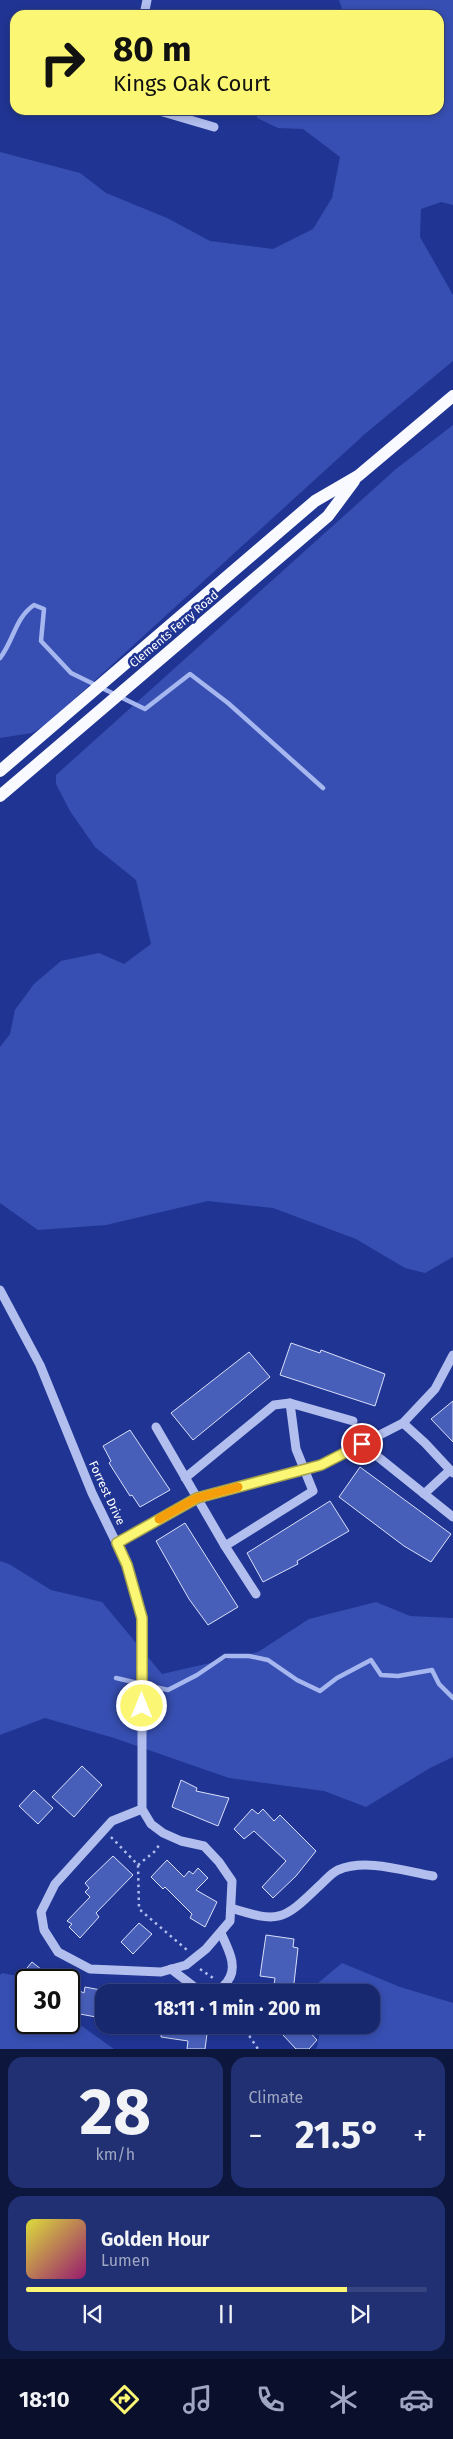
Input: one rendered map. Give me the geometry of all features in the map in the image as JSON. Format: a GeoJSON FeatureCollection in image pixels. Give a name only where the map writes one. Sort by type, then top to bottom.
{"type":"FeatureCollection","features":[{"type":"Feature","properties":{"kind":"main road","name":"Clements Ferry Road"},"geometry":{"type":"LineString","coordinates":[[0,772],[315,501],[358,476],[453,396]]}},
{"type":"Feature","properties":{"kind":"main road","name":"Clements Ferry Road"},"geometry":{"type":"LineString","coordinates":[[0,796],[328,516],[358,476]]}},
{"type":"Feature","properties":{"kind":"street"},"geometry":{"type":"LineString","coordinates":[[173,115],[214,127]]}},
{"type":"Feature","properties":{"kind":"street","name":"Forrest Drive"},"geometry":{"type":"LineString","coordinates":[[0,1290],[40,1365],[92,1493],[127,1565],[142,1618],[142,1809]]}},
{"type":"Feature","properties":{"kind":"street"},"geometry":{"type":"LineString","coordinates":[[117,1543],[197,1498],[321,1465],[403,1423],[435,1389],[453,1355]]}},
{"type":"Feature","properties":{"kind":"street"},"geometry":{"type":"LineString","coordinates":[[225,1546],[313,1491],[296,1449],[290,1403]]}},
{"type":"Feature","properties":{"kind":"street"},"geometry":{"type":"LineString","coordinates":[[185,1478],[274,1405],[290,1403],[353,1421]]}},
{"type":"Feature","properties":{"kind":"street"},"geometry":{"type":"LineString","coordinates":[[403,1423],[452,1472],[424,1494]]}},
{"type":"Feature","properties":{"kind":"street"},"geometry":{"type":"LineString","coordinates":[[156,1427],[225,1546],[256,1594]]}},
{"type":"Feature","properties":{"kind":"street"},"geometry":{"type":"LineString","coordinates":[[362,1444],[453,1516]]}},
{"type":"Feature","properties":{"kind":"street"},"geometry":{"type":"LineString","coordinates":[[142,1809],[151,1824],[163,1833],[181,1841],[204,1846],[218,1862],[232,1881],[230,1921],[222,1933],[186,1965],[161,1972],[90,1969],[58,1952],[44,1930],[41,1912],[55,1884],[112,1821],[142,1809]]}},
{"type":"Feature","properties":{"kind":"street"},"geometry":{"type":"LineString","coordinates":[[230,1908],[256,1916],[277,1918],[295,1910],[336,1870],[353,1866],[376,1866],[433,1876]]}},
{"type":"Feature","properties":{"kind":"street"},"geometry":{"type":"LineString","coordinates":[[222,1933],[232,1960],[232,1975],[225,1984]]}},
{"type":"Feature","properties":{"kind":"street"},"geometry":{"type":"LineString","coordinates":[[171,1969],[191,1984]]}},
{"type":"Feature","properties":{"kind":"path"},"geometry":{"type":"LineString","coordinates":[[104,1830],[138,1865],[139,1909],[185,1948],[204,1974],[221,1984]]}},
{"type":"Feature","properties":{"kind":"path"},"geometry":{"type":"LineString","coordinates":[[138,1865],[154,1852],[163,1833]]}},
{"type":"Feature","properties":{"kind":"path"},"geometry":{"type":"LineString","coordinates":[[248,2034],[258,2049]]}},
{"type":"Feature","properties":{"kind":"shaded area"},"geometry":{"type":"Polygon","coordinates":[[[339,0],[453,0],[453,205],[441,202],[421,209],[420,237],[453,295],[453,361],[366,433],[47,724],[32,733],[0,738],[0,152],[80,173],[106,193],[167,218],[210,241],[273,249],[313,229],[332,198],[340,157],[303,129],[278,128],[257,118],[257,115],[444,115],[444,10],[342,10],[339,0]]]}},
{"type":"Feature","properties":{"kind":"shaded area"},"geometry":{"type":"Polygon","coordinates":[[[453,425],[453,1257],[425,1273],[405,1268],[356,1239],[273,1208],[208,1201],[106,1225],[38,1230],[0,1203],[0,1047],[10,1034],[15,1010],[34,984],[61,961],[99,953],[124,964],[151,944],[136,880],[95,847],[70,811],[56,784],[56,775],[396,469],[453,425]]]}},
{"type":"Feature","properties":{"kind":"shaded area"},"geometry":{"type":"Polygon","coordinates":[[[0,1561],[9,1564],[51,1590],[102,1602],[162,1674],[258,1652],[309,1619],[376,1602],[410,1616],[453,1618],[453,1757],[430,1768],[366,1807],[324,1791],[229,1778],[114,1738],[45,1718],[0,1735],[0,1561]]]}},
{"type":"Feature","properties":{"kind":"shaded area"},"geometry":{"type":"Polygon","coordinates":[[[342,1963],[400,1987],[453,2003],[453,2049],[315,2049],[319,2034],[380,2034],[380,1984],[317,1984],[342,1963]]]}},
{"type":"Feature","properties":{"kind":"shaded area"},"geometry":{"type":"Polygon","coordinates":[[[2,1973],[15,1976],[15,2034],[80,2034],[80,2025],[114,2049],[0,2049],[0,1975],[2,1973]]]}},
{"type":"Feature","properties":{"kind":"building"},"geometry":{"type":"Polygon","coordinates":[[[291,1343],[320,1353],[321,1350],[385,1374],[375,1406],[280,1375],[291,1343]]]}},
{"type":"Feature","properties":{"kind":"building"},"geometry":{"type":"Polygon","coordinates":[[[249,1352],[270,1377],[193,1440],[171,1413],[249,1352]]]}},
{"type":"Feature","properties":{"kind":"building"},"geometry":{"type":"Polygon","coordinates":[[[453,1401],[453,1442],[431,1419],[453,1401]]]}},
{"type":"Feature","properties":{"kind":"building"},"geometry":{"type":"Polygon","coordinates":[[[130,1430],[170,1490],[140,1507],[132,1495],[130,1496],[109,1463],[111,1461],[103,1446],[130,1430]]]}},
{"type":"Feature","properties":{"kind":"building"},"geometry":{"type":"Polygon","coordinates":[[[360,1467],[451,1534],[431,1562],[404,1546],[339,1497],[360,1467]]]}},
{"type":"Feature","properties":{"kind":"building"},"geometry":{"type":"Polygon","coordinates":[[[330,1501],[349,1531],[297,1561],[298,1564],[263,1582],[247,1553],[330,1501]]]}},
{"type":"Feature","properties":{"kind":"building"},"geometry":{"type":"Polygon","coordinates":[[[185,1523],[238,1607],[208,1625],[189,1599],[156,1541],[185,1523]]]}},
{"type":"Feature","properties":{"kind":"building"},"geometry":{"type":"Polygon","coordinates":[[[82,1766],[102,1785],[74,1817],[52,1797],[82,1766]]]}},
{"type":"Feature","properties":{"kind":"building"},"geometry":{"type":"Polygon","coordinates":[[[181,1780],[197,1788],[196,1791],[229,1798],[218,1826],[172,1807],[181,1780]]]}},
{"type":"Feature","properties":{"kind":"building"},"geometry":{"type":"Polygon","coordinates":[[[34,1790],[53,1808],[38,1824],[19,1806],[34,1790]]]}},
{"type":"Feature","properties":{"kind":"building"},"geometry":{"type":"Polygon","coordinates":[[[252,1809],[258,1814],[263,1809],[274,1821],[280,1815],[316,1851],[296,1876],[273,1898],[262,1887],[286,1861],[254,1831],[244,1839],[234,1829],[252,1809]]]}},
{"type":"Feature","properties":{"kind":"building"},"geometry":{"type":"Polygon","coordinates":[[[113,1856],[133,1875],[96,1913],[99,1917],[80,1938],[69,1927],[72,1924],[67,1921],[90,1897],[85,1892],[89,1888],[85,1883],[113,1856]]]}},
{"type":"Feature","properties":{"kind":"building"},"geometry":{"type":"Polygon","coordinates":[[[167,1860],[184,1877],[189,1871],[193,1874],[198,1868],[208,1878],[196,1890],[217,1902],[205,1927],[190,1918],[192,1914],[165,1887],[163,1889],[151,1877],[167,1860]]]}},
{"type":"Feature","properties":{"kind":"building"},"geometry":{"type":"Polygon","coordinates":[[[139,1923],[152,1934],[133,1954],[121,1942],[139,1923]]]}},
{"type":"Feature","properties":{"kind":"building"},"geometry":{"type":"Polygon","coordinates":[[[266,1935],[294,1939],[293,1947],[298,1948],[294,1984],[274,1984],[275,1978],[260,1976],[266,1935]]]}},
{"type":"Feature","properties":{"kind":"building"},"geometry":{"type":"Polygon","coordinates":[[[32,1962],[41,1969],[26,1969],[32,1962]]]}},
{"type":"Feature","properties":{"kind":"building"},"geometry":{"type":"Polygon","coordinates":[[[85,1987],[95,1989],[95,2017],[80,2014],[80,1991],[84,1993],[85,1987]]]}},
{"type":"Feature","properties":{"kind":"building"},"geometry":{"type":"Polygon","coordinates":[[[161,2034],[207,2034],[205,2049],[187,2049],[188,2041],[161,2037],[161,2034]]]}},
{"type":"Feature","properties":{"kind":"building"},"geometry":{"type":"Polygon","coordinates":[[[311,2034],[317,2040],[309,2049],[296,2049],[283,2035],[311,2034]]]}},
{"type":"Feature","properties":{"kind":"waterway"},"geometry":{"type":"LineString","coordinates":[[0,658],[28,610],[34,605],[44,609],[41,641],[71,673],[145,709],[190,674],[228,703],[323,788]]}},
{"type":"Feature","properties":{"kind":"waterway"},"geometry":{"type":"LineString","coordinates":[[116,1678],[168,1690],[197,1675],[225,1656],[249,1656],[268,1660],[297,1680],[320,1691],[337,1678],[371,1660],[381,1675],[398,1676],[432,1670],[439,1684],[453,1698]]}},
{"type":"Feature","properties":{"kind":"slow traffic"},"geometry":{"type":"LineString","coordinates":[[159,1519],[197,1498],[238,1487]]}},
{"type":"Feature","properties":{"kind":"route"},"geometry":{"type":"LineString","coordinates":[[142,1706],[142,1618],[127,1565],[117,1543],[197,1498],[321,1465],[362,1444]]}}]}
